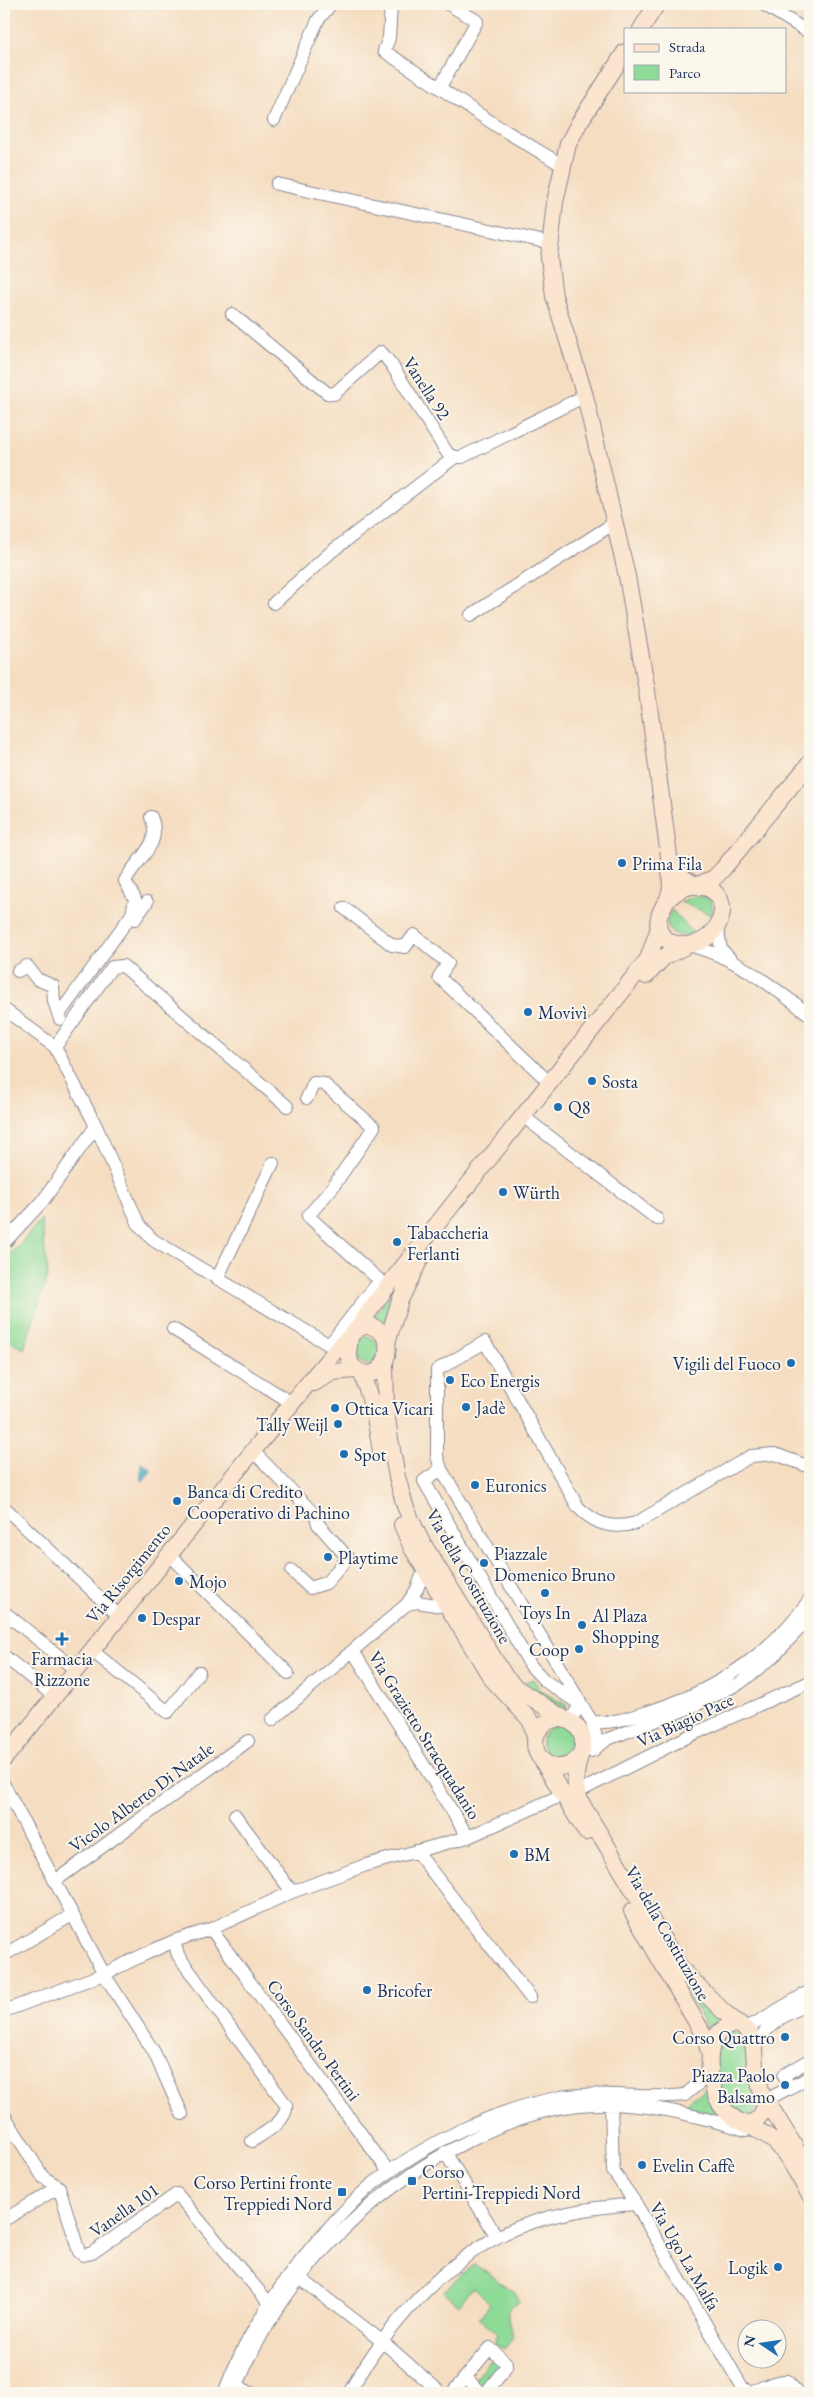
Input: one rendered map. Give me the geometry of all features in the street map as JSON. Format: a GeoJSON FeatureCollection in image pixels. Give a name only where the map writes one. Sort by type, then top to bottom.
{"type":"FeatureCollection","features":[{"type":"Feature","properties":{"kind":"main road"},"geometry":{"type":"LineString","coordinates":[[642,28],[657,4]]}},
{"type":"Feature","properties":{"kind":"main road"},"geometry":{"type":"LineString","coordinates":[[359,1372],[349,1359],[352,1335],[383,1284],[450,1211],[648,959],[659,928],[660,913],[668,899],[671,888],[670,864],[647,691],[616,522],[585,396],[554,296],[550,273],[550,243],[562,165],[568,144],[579,123],[624,54]]}},
{"type":"Feature","properties":{"kind":"main road"},"geometry":{"type":"LineString","coordinates":[[668,899],[680,890],[714,878],[810,763]]}},
{"type":"Feature","properties":{"kind":"main road"},"geometry":{"type":"LineString","coordinates":[[590,1035],[621,1007],[656,964],[664,957],[704,940],[717,927],[722,913],[722,905],[729,877],[754,846],[786,794]]}},
{"type":"Feature","properties":{"kind":"main road"},"geometry":{"type":"LineString","coordinates":[[670,864],[682,877],[716,893],[722,905]]}},
{"type":"Feature","properties":{"kind":"main road"},"geometry":{"type":"LineString","coordinates":[[659,928],[664,937],[670,942],[688,946]]}},
{"type":"Feature","properties":{"kind":"main road"},"geometry":{"type":"LineString","coordinates":[[304,1390],[332,1372],[376,1372],[385,1363],[387,1343],[406,1286],[450,1211]]}},
{"type":"Feature","properties":{"kind":"main road"},"geometry":{"type":"LineString","coordinates":[[304,1390],[333,1347],[367,1326],[377,1328],[385,1337],[387,1343]]}},
{"type":"Feature","properties":{"kind":"main road","name":"Via della Costituzione"},"geometry":{"type":"LineString","coordinates":[[385,1363],[386,1411],[397,1477],[405,1506],[420,1539],[506,1678],[515,1687],[573,1715]]}},
{"type":"Feature","properties":{"kind":"main road","name":"Via della Costituzione"},"geometry":{"type":"LineString","coordinates":[[359,1372],[374,1411],[385,1480],[412,1548],[492,1678],[531,1721],[536,1738]]}},
{"type":"Feature","properties":{"kind":"main road","name":"Via Risorgimento"},"geometry":{"type":"LineString","coordinates":[[4,1759],[304,1390]]}},
{"type":"Feature","properties":{"kind":"main road"},"geometry":{"type":"LineString","coordinates":[[569,1794],[583,1754],[582,1736],[573,1715],[546,1722],[541,1727],[535,1745],[544,1762],[564,1766],[583,1754]]}},
{"type":"Feature","properties":{"kind":"main road","name":"Via della Costituzione"},"geometry":{"type":"LineString","coordinates":[[540,1757],[569,1794],[674,1960],[724,2012],[741,2026]]}},
{"type":"Feature","properties":{"kind":"main road","name":"Via della Costituzione"},"geometry":{"type":"LineString","coordinates":[[569,1794],[590,1839],[704,2037],[716,2094],[722,2106],[737,2123],[767,2136],[781,2150],[810,2195]]}},
{"type":"Feature","properties":{"kind":"main road"},"geometry":{"type":"LineString","coordinates":[[710,2059],[714,2039],[719,2032],[732,2024],[741,2026],[750,2034],[754,2050],[755,2068],[765,2098],[810,2172]]}},
{"type":"Feature","properties":{"kind":"main road"},"geometry":{"type":"LineString","coordinates":[[737,2123],[753,2123],[759,2118],[765,2105],[765,2098]]}},
{"type":"Feature","properties":{"kind":"street"},"geometry":{"type":"LineString","coordinates":[[274,120],[318,20],[330,4]]}},
{"type":"Feature","properties":{"kind":"street"},"geometry":{"type":"LineString","coordinates":[[391,4],[389,38],[384,51],[497,126],[562,165]]}},
{"type":"Feature","properties":{"kind":"street"},"geometry":{"type":"LineString","coordinates":[[440,87],[478,21],[448,4]]}},
{"type":"Feature","properties":{"kind":"street"},"geometry":{"type":"LineString","coordinates":[[763,4],[810,34]]}},
{"type":"Feature","properties":{"kind":"street"},"geometry":{"type":"LineString","coordinates":[[277,184],[550,243]]}},
{"type":"Feature","properties":{"kind":"street","name":"Vanella 92"},"geometry":{"type":"LineString","coordinates":[[232,314],[327,393],[334,394],[381,352],[391,364],[448,454],[455,457]]}},
{"type":"Feature","properties":{"kind":"street"},"geometry":{"type":"LineString","coordinates":[[274,603],[331,552],[455,457],[462,457],[585,396]]}},
{"type":"Feature","properties":{"kind":"street"},"geometry":{"type":"LineString","coordinates":[[471,615],[616,522]]}},
{"type":"Feature","properties":{"kind":"street"},"geometry":{"type":"LineString","coordinates":[[52,1044],[60,1019],[132,914],[135,906],[134,899],[125,881],[152,844],[156,828],[151,817]]}},
{"type":"Feature","properties":{"kind":"street"},"geometry":{"type":"LineString","coordinates":[[60,1019],[148,902]]}},
{"type":"Feature","properties":{"kind":"street"},"geometry":{"type":"LineString","coordinates":[[344,908],[392,945],[405,947],[414,935],[448,963],[439,977],[551,1084]]}},
{"type":"Feature","properties":{"kind":"street"},"geometry":{"type":"LineString","coordinates":[[717,927],[721,949],[730,959]]}},
{"type":"Feature","properties":{"kind":"street"},"geometry":{"type":"LineString","coordinates":[[688,946],[730,959],[754,973],[810,1016]]}},
{"type":"Feature","properties":{"kind":"street"},"geometry":{"type":"LineString","coordinates":[[18,971],[27,966],[37,979],[53,986],[54,1001],[60,1019]]}},
{"type":"Feature","properties":{"kind":"street"},"geometry":{"type":"LineString","coordinates":[[52,1044],[112,967],[123,966],[287,1106]]}},
{"type":"Feature","properties":{"kind":"street"},"geometry":{"type":"LineString","coordinates":[[4,1009],[52,1044],[96,1126],[139,1225],[153,1240],[333,1347],[383,1284],[308,1216],[332,1188],[374,1127],[324,1084],[314,1083],[307,1098]]}},
{"type":"Feature","properties":{"kind":"street"},"geometry":{"type":"LineString","coordinates":[[524,1117],[657,1219]]}},
{"type":"Feature","properties":{"kind":"street"},"geometry":{"type":"LineString","coordinates":[[4,1243],[37,1208],[96,1126]]}},
{"type":"Feature","properties":{"kind":"street"},"geometry":{"type":"LineString","coordinates":[[217,1279],[273,1163]]}},
{"type":"Feature","properties":{"kind":"street"},"geometry":{"type":"LineString","coordinates":[[173,1328],[292,1403]]}},
{"type":"Feature","properties":{"kind":"street"},"geometry":{"type":"LineString","coordinates":[[573,1715],[484,1539],[441,1469],[437,1456],[437,1370],[485,1342],[522,1404],[578,1506],[591,1519],[602,1525],[623,1526],[636,1523],[752,1456],[774,1454],[810,1467]]}},
{"type":"Feature","properties":{"kind":"street"},"geometry":{"type":"LineString","coordinates":[[253,1451],[316,1516],[318,1524],[348,1558],[326,1583],[310,1588],[292,1571]]}},
{"type":"Feature","properties":{"kind":"street"},"geometry":{"type":"LineString","coordinates":[[441,1469],[424,1481],[531,1666],[554,1688],[573,1715],[591,1720],[616,1722],[668,1706],[724,1680],[768,1647],[788,1626],[810,1598]]}},
{"type":"Feature","properties":{"kind":"street"},"geometry":{"type":"LineString","coordinates":[[4,1507],[119,1616]]}},
{"type":"Feature","properties":{"kind":"street"},"geometry":{"type":"LineString","coordinates":[[464,1550],[484,1539]]}},
{"type":"Feature","properties":{"kind":"street"},"geometry":{"type":"LineString","coordinates":[[169,1554],[288,1673]]}},
{"type":"Feature","properties":{"kind":"street"},"geometry":{"type":"LineString","coordinates":[[272,1720],[407,1604],[417,1589],[425,1568]]}},
{"type":"Feature","properties":{"kind":"street"},"geometry":{"type":"LineString","coordinates":[[407,1604],[417,1602],[448,1607]]}},
{"type":"Feature","properties":{"kind":"street"},"geometry":{"type":"LineString","coordinates":[[4,1612],[76,1670]]}},
{"type":"Feature","properties":{"kind":"street"},"geometry":{"type":"LineString","coordinates":[[583,1754],[608,1739],[692,1707],[740,1683],[774,1656],[810,1617]]}},
{"type":"Feature","properties":{"kind":"street"},"geometry":{"type":"LineString","coordinates":[[92,1650],[168,1712],[200,1672]]}},
{"type":"Feature","properties":{"kind":"street","name":"Via Grazietto Stracquadanio"},"geometry":{"type":"LineString","coordinates":[[353,1651],[468,1837]]}},
{"type":"Feature","properties":{"kind":"street"},"geometry":{"type":"LineString","coordinates":[[4,1656],[54,1696]]}},
{"type":"Feature","properties":{"kind":"street","name":"Via Biagio Pace"},"geometry":{"type":"LineString","coordinates":[[4,2011],[104,1974],[174,1941],[211,1929],[292,1892],[366,1865],[468,1837],[569,1794],[691,1734],[810,1682]]}},
{"type":"Feature","properties":{"kind":"street"},"geometry":{"type":"LineString","coordinates":[[583,1754],[596,1737],[591,1720]]}},
{"type":"Feature","properties":{"kind":"street","name":"Vicolo Alberto Di Natale"},"geometry":{"type":"LineString","coordinates":[[55,1881],[248,1741]]}},
{"type":"Feature","properties":{"kind":"street"},"geometry":{"type":"LineString","coordinates":[[4,1785],[104,1974],[154,2052],[182,2114]]}},
{"type":"Feature","properties":{"kind":"street"},"geometry":{"type":"LineString","coordinates":[[235,1815],[292,1892]]}},
{"type":"Feature","properties":{"kind":"street"},"geometry":{"type":"LineString","coordinates":[[416,1851],[530,1997]]}},
{"type":"Feature","properties":{"kind":"street"},"geometry":{"type":"LineString","coordinates":[[4,1955],[72,1915]]}},
{"type":"Feature","properties":{"kind":"street","name":"Corso Sandro Pertini"},"geometry":{"type":"LineString","coordinates":[[211,1929],[389,2172]]}},
{"type":"Feature","properties":{"kind":"street"},"geometry":{"type":"LineString","coordinates":[[174,1941],[178,1955],[286,2105],[283,2118],[252,2142]]}},
{"type":"Feature","properties":{"kind":"street"},"geometry":{"type":"LineString","coordinates":[[741,2026],[754,2024],[810,1991]]}},
{"type":"Feature","properties":{"kind":"street"},"geometry":{"type":"LineString","coordinates":[[754,2050],[770,2024],[810,2002]]}},
{"type":"Feature","properties":{"kind":"street"},"geometry":{"type":"LineString","coordinates":[[678,2112],[685,2095],[704,2079],[710,2059]]}},
{"type":"Feature","properties":{"kind":"street"},"geometry":{"type":"LineString","coordinates":[[790,2089],[784,2075],[810,2060]]}},
{"type":"Feature","properties":{"kind":"street"},"geometry":{"type":"LineString","coordinates":[[765,2098],[790,2089],[810,2077]]}},
{"type":"Feature","properties":{"kind":"street"},"geometry":{"type":"LineString","coordinates":[[224,2393],[242,2349],[269,2303],[318,2240],[372,2185],[389,2172],[457,2132],[528,2105],[578,2095],[670,2097],[685,2095]]}},
{"type":"Feature","properties":{"kind":"street","name":"Via Ugo La Malfa"},"geometry":{"type":"LineString","coordinates":[[611,2104],[613,2171],[636,2204],[742,2387],[748,2392],[778,2381],[787,2381],[798,2393]]}},
{"type":"Feature","properties":{"kind":"street"},"geometry":{"type":"LineString","coordinates":[[251,2393],[236,2390],[250,2354],[300,2278],[326,2247],[375,2201],[398,2182],[446,2152],[490,2130],[531,2115],[578,2105],[639,2105],[737,2123]]}},
{"type":"Feature","properties":{"kind":"street"},"geometry":{"type":"LineString","coordinates":[[4,2115],[43,2177],[59,2187],[4,2220]]}},
{"type":"Feature","properties":{"kind":"street"},"geometry":{"type":"LineString","coordinates":[[446,2152],[498,2237]]}},
{"type":"Feature","properties":{"kind":"street","name":"Vanella 101"},"geometry":{"type":"LineString","coordinates":[[59,2187],[80,2252],[83,2255],[92,2253],[177,2194],[269,2303]]}},
{"type":"Feature","properties":{"kind":"street"},"geometry":{"type":"LineString","coordinates":[[349,2393],[383,2342],[409,2310],[462,2260],[498,2237],[539,2220],[600,2207],[636,2204]]}},
{"type":"Feature","properties":{"kind":"street"},"geometry":{"type":"LineString","coordinates":[[300,2278],[383,2342],[441,2393]]}},
{"type":"Feature","properties":{"kind":"street"},"geometry":{"type":"LineString","coordinates":[[452,2393],[490,2348],[506,2363],[506,2367],[486,2393]]}},
{"type":"Feature","properties":{"kind":"street"},"geometry":{"type":"LineString","coordinates":[[466,2377],[480,2393]]}},
{"type":"Feature","properties":{"kind":"green space"},"geometry":{"type":"Polygon","coordinates":[[[695,896],[706,897],[712,902],[712,915],[680,902],[695,896]]]}},
{"type":"Feature","properties":{"kind":"green space"},"geometry":{"type":"Polygon","coordinates":[[[672,910],[694,934],[680,935],[668,929],[667,918],[672,910]]]}},
{"type":"Feature","properties":{"kind":"green space"},"geometry":{"type":"Polygon","coordinates":[[[41,1219],[48,1276],[24,1349],[4,1337],[4,1259],[19,1246],[41,1219]]]}},
{"type":"Feature","properties":{"kind":"green space"},"geometry":{"type":"Polygon","coordinates":[[[400,1282],[386,1327],[371,1320],[400,1282]]]}},
{"type":"Feature","properties":{"kind":"green space"},"geometry":{"type":"Polygon","coordinates":[[[367,1336],[376,1340],[378,1347],[377,1358],[369,1366],[359,1361],[358,1342],[367,1336]]]}},
{"type":"Feature","properties":{"kind":"green space"},"geometry":{"type":"Polygon","coordinates":[[[533,1679],[541,1691],[566,1705],[567,1710],[520,1684],[533,1679]]]}},
{"type":"Feature","properties":{"kind":"green space"},"geometry":{"type":"Polygon","coordinates":[[[559,1725],[571,1730],[576,1742],[571,1754],[559,1759],[547,1754],[542,1742],[547,1730],[559,1725]]]}},
{"type":"Feature","properties":{"kind":"green space"},"geometry":{"type":"Polygon","coordinates":[[[679,1975],[725,2021],[710,2035],[679,1975]]]}},
{"type":"Feature","properties":{"kind":"green space"},"geometry":{"type":"Polygon","coordinates":[[[730,2031],[743,2033],[760,2103],[752,2116],[743,2117],[735,2114],[718,2082],[716,2054],[724,2036],[730,2031]]]}},
{"type":"Feature","properties":{"kind":"green space"},"geometry":{"type":"Polygon","coordinates":[[[708,2087],[723,2116],[687,2107],[688,2102],[708,2087]]]}},
{"type":"Feature","properties":{"kind":"green space"},"geometry":{"type":"Polygon","coordinates":[[[474,2264],[514,2292],[519,2302],[510,2308],[508,2313],[513,2338],[504,2349],[495,2344],[498,2333],[479,2318],[490,2304],[473,2287],[459,2305],[443,2292],[474,2264]]]}},
{"type":"Feature","properties":{"kind":"green space"},"geometry":{"type":"Polygon","coordinates":[[[495,2360],[502,2365],[483,2388],[475,2379],[488,2362],[495,2360]]]}},
{"type":"Feature","properties":{"kind":"water"},"geometry":{"type":"Polygon","coordinates":[[[141,1463],[150,1468],[151,1471],[143,1481],[141,1478],[141,1463]]]}},
{"type":"Feature","properties":{"kind":"place","name":"Prima Fila"},"geometry":{"type":"Point","coordinates":[622,863]}},
{"type":"Feature","properties":{"kind":"place","name":"Movivì"},"geometry":{"type":"Point","coordinates":[528,1012]}},
{"type":"Feature","properties":{"kind":"place","name":"Sosta"},"geometry":{"type":"Point","coordinates":[592,1081]}},
{"type":"Feature","properties":{"kind":"place","name":"Q8"},"geometry":{"type":"Point","coordinates":[558,1107]}},
{"type":"Feature","properties":{"kind":"place","name":"Würth"},"geometry":{"type":"Point","coordinates":[503,1192]}},
{"type":"Feature","properties":{"kind":"place","name":"Tabaccheria Ferlanti"},"geometry":{"type":"Point","coordinates":[397,1242]}},
{"type":"Feature","properties":{"kind":"place","name":"Vigili del Fuoco"},"geometry":{"type":"Point","coordinates":[791,1363]}},
{"type":"Feature","properties":{"kind":"place","name":"Eco Energis"},"geometry":{"type":"Point","coordinates":[450,1380]}},
{"type":"Feature","properties":{"kind":"place","name":"Jadè"},"geometry":{"type":"Point","coordinates":[466,1407]}},
{"type":"Feature","properties":{"kind":"place","name":"Ottica Vicari"},"geometry":{"type":"Point","coordinates":[335,1408]}},
{"type":"Feature","properties":{"kind":"place","name":"Tally Weijl"},"geometry":{"type":"Point","coordinates":[338,1424]}},
{"type":"Feature","properties":{"kind":"place","name":"Spot"},"geometry":{"type":"Point","coordinates":[344,1454]}},
{"type":"Feature","properties":{"kind":"place","name":"Euronics"},"geometry":{"type":"Point","coordinates":[475,1485]}},
{"type":"Feature","properties":{"kind":"place","name":"Banca di Credito Cooperativo di Pachino"},"geometry":{"type":"Point","coordinates":[177,1501]}},
{"type":"Feature","properties":{"kind":"place","name":"Playtime"},"geometry":{"type":"Point","coordinates":[328,1557]}},
{"type":"Feature","properties":{"kind":"place","name":"Piazzale Domenico Bruno"},"geometry":{"type":"Point","coordinates":[484,1563]}},
{"type":"Feature","properties":{"kind":"place","name":"Mojo"},"geometry":{"type":"Point","coordinates":[179,1581]}},
{"type":"Feature","properties":{"kind":"place","name":"Toys In"},"geometry":{"type":"Point","coordinates":[545,1593]}},
{"type":"Feature","properties":{"kind":"place","name":"Despar"},"geometry":{"type":"Point","coordinates":[142,1618]}},
{"type":"Feature","properties":{"kind":"place","name":"Al Plaza Shopping"},"geometry":{"type":"Point","coordinates":[582,1625]}},
{"type":"Feature","properties":{"kind":"place","name":"Farmacia Rizzone"},"geometry":{"type":"Point","coordinates":[62,1639]}},
{"type":"Feature","properties":{"kind":"place","name":"Coop"},"geometry":{"type":"Point","coordinates":[579,1649]}},
{"type":"Feature","properties":{"kind":"place","name":"BM"},"geometry":{"type":"Point","coordinates":[514,1854]}},
{"type":"Feature","properties":{"kind":"place","name":"Bricofer"},"geometry":{"type":"Point","coordinates":[367,1990]}},
{"type":"Feature","properties":{"kind":"place","name":"Corso Quattro"},"geometry":{"type":"Point","coordinates":[785,2037]}},
{"type":"Feature","properties":{"kind":"place","name":"Piazza Paolo Balsamo"},"geometry":{"type":"Point","coordinates":[785,2085]}},
{"type":"Feature","properties":{"kind":"place","name":"Evelin Caffè"},"geometry":{"type":"Point","coordinates":[642,2165]}},
{"type":"Feature","properties":{"kind":"place","name":"Corso Pertini-Treppiedi Nord"},"geometry":{"type":"Point","coordinates":[412,2181]}},
{"type":"Feature","properties":{"kind":"place","name":"Corso Pertini fronte Treppiedi Nord"},"geometry":{"type":"Point","coordinates":[342,2192]}},
{"type":"Feature","properties":{"kind":"place","name":"Logik"},"geometry":{"type":"Point","coordinates":[778,2267]}}]}
